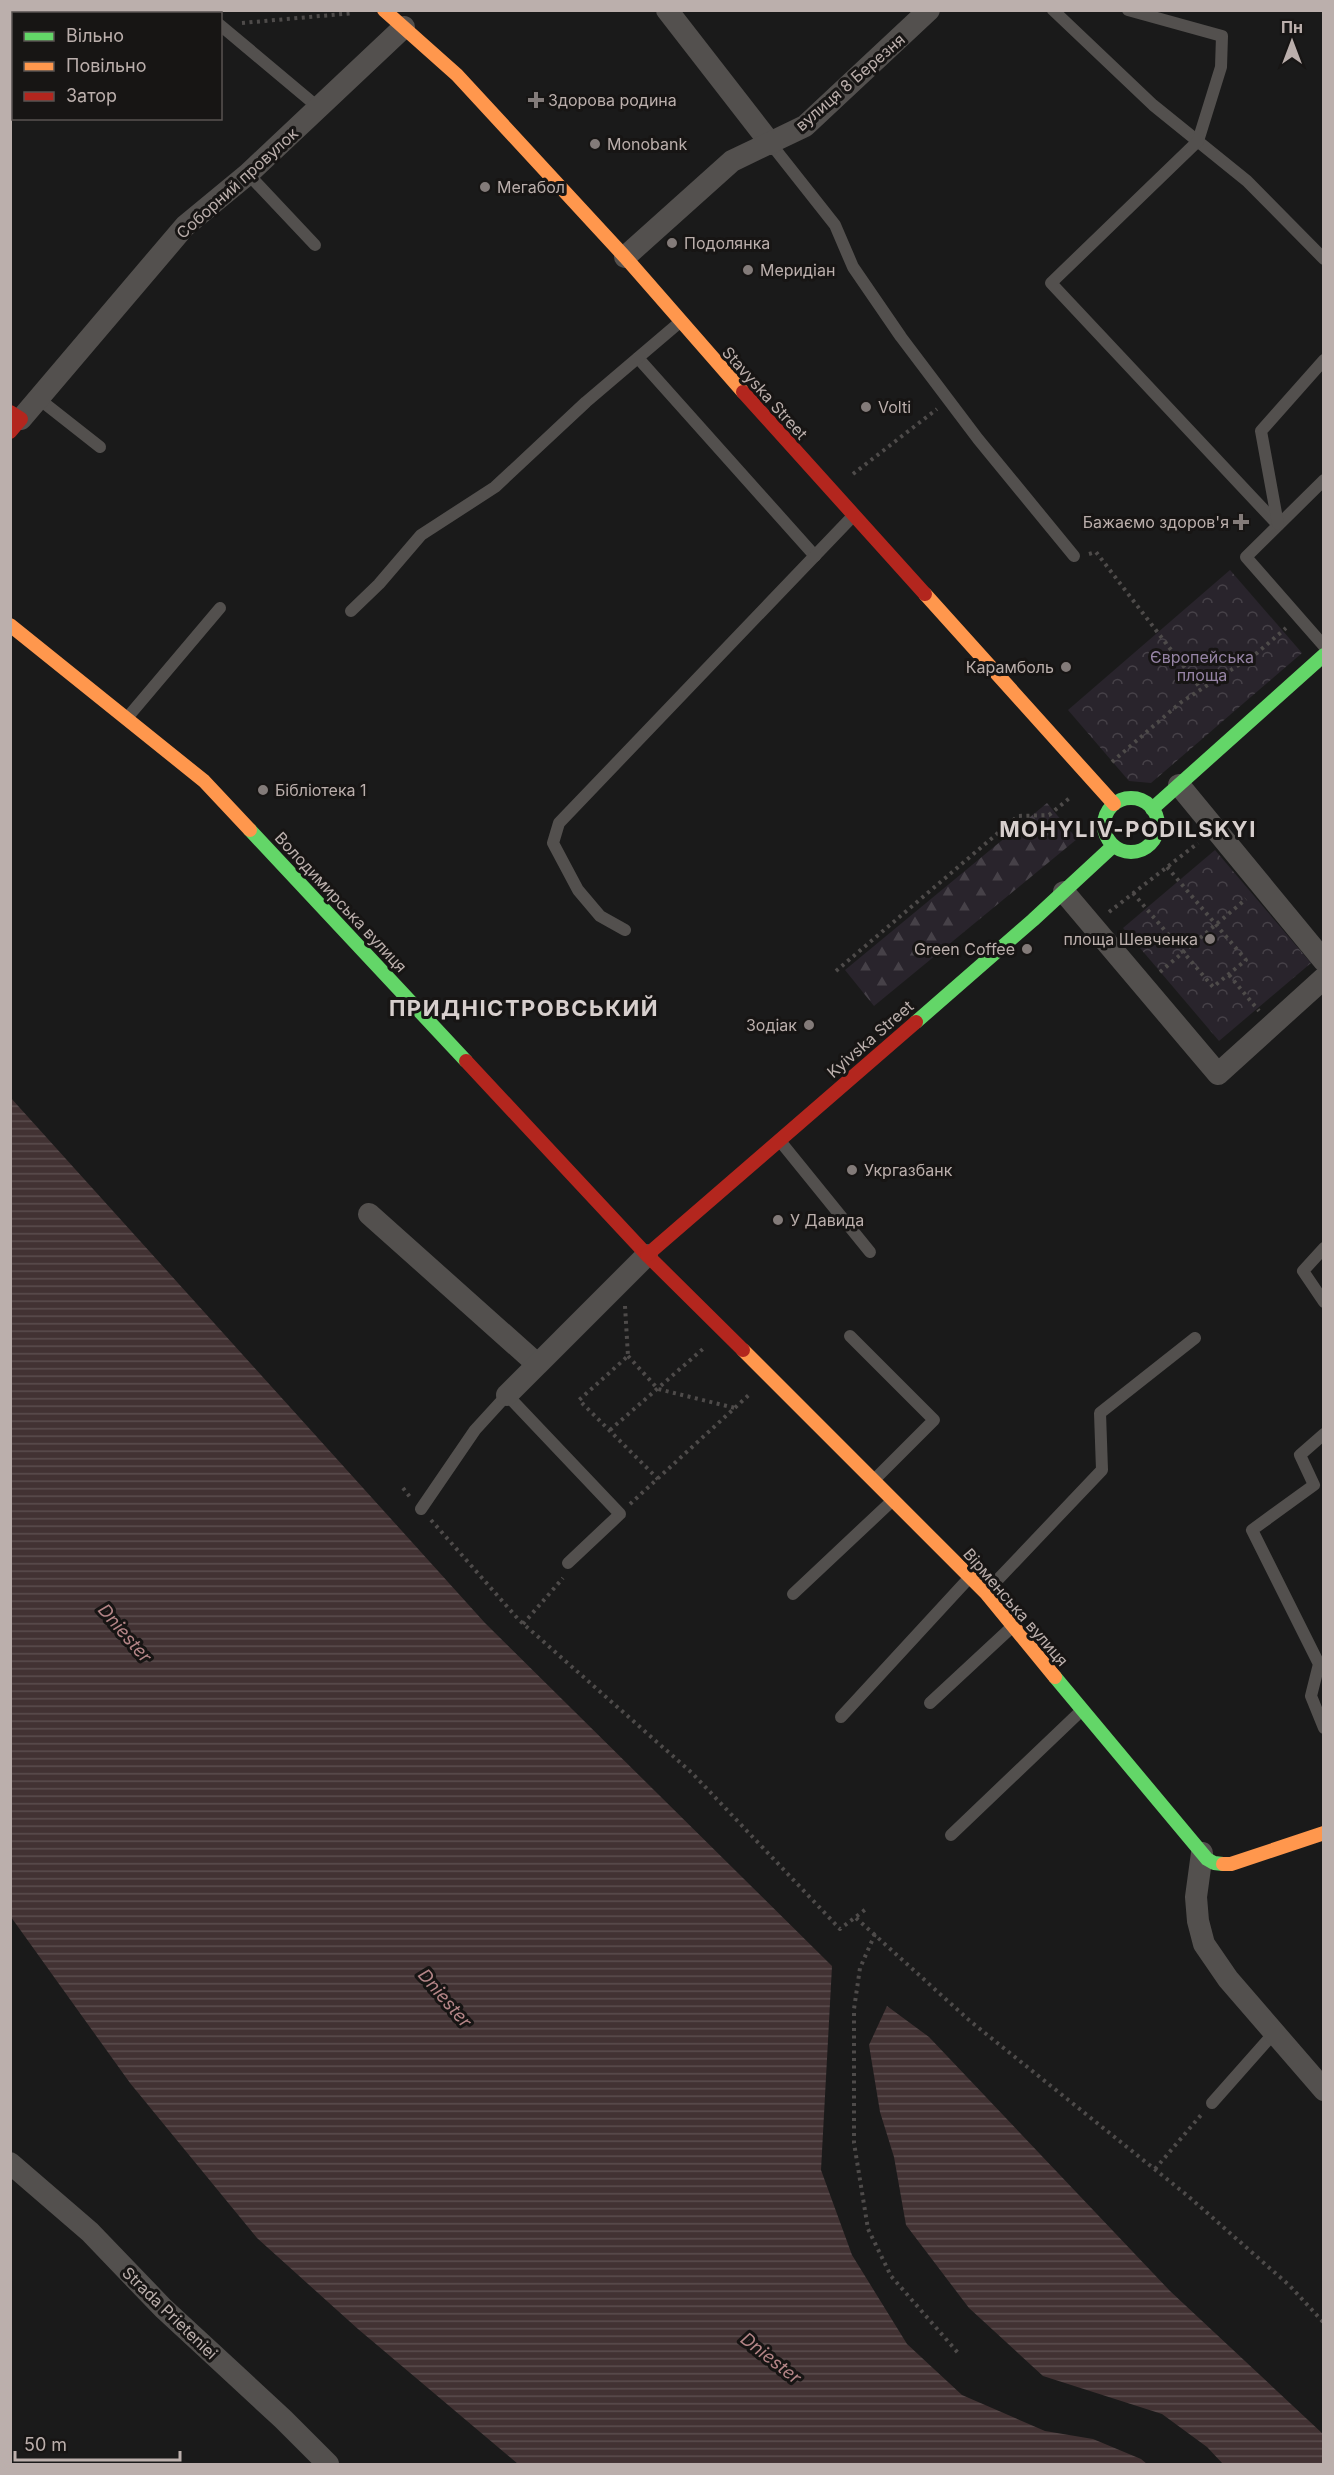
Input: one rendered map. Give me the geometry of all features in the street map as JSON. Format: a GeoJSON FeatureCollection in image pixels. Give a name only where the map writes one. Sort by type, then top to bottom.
{"type":"FeatureCollection","features":[{"type":"Feature","properties":{"kind":"main road","name":"Stavyska Street"},"geometry":{"type":"LineString","coordinates":[[384,10],[457,75],[625,257],[853,516],[1114,804]]}},
{"type":"Feature","properties":{"kind":"main road","name":"Володимирська вулиця"},"geometry":{"type":"LineString","coordinates":[[10,625],[212,788],[646,1255]]}},
{"type":"Feature","properties":{"kind":"main road"},"geometry":{"type":"LineString","coordinates":[[1152,809],[1323,655]]}},
{"type":"Feature","properties":{"kind":"main road"},"geometry":{"type":"LineString","coordinates":[[1128,798],[1137,799],[1152,809],[1158,825],[1152,843],[1137,852],[1128,852],[1113,846],[1104,831],[1104,822],[1107,812],[1114,804],[1128,798]]}},
{"type":"Feature","properties":{"kind":"main road","name":"Kyivska Street"},"geometry":{"type":"LineString","coordinates":[[646,1255],[1064,892],[1113,846]]}},
{"type":"Feature","properties":{"kind":"main road","name":"Вірменська вулиця"},"geometry":{"type":"LineString","coordinates":[[646,1255],[986,1593],[1202,1853],[1214,1863],[1232,1864],[1323,1833]]}},
{"type":"Feature","properties":{"kind":"street"},"geometry":{"type":"LineString","coordinates":[[667,10],[771,144]]}},
{"type":"Feature","properties":{"kind":"street","name":"вулиця 8 Березня"},"geometry":{"type":"LineString","coordinates":[[625,257],[732,161],[806,126],[929,10]]}},
{"type":"Feature","properties":{"kind":"street","name":"Соборний провулок"},"geometry":{"type":"LineString","coordinates":[[14,421],[39,399],[185,226],[248,174],[404,27]]}},
{"type":"Feature","properties":{"kind":"street"},"geometry":{"type":"LineString","coordinates":[[1179,785],[1323,961]]}},
{"type":"Feature","properties":{"kind":"street"},"geometry":{"type":"LineString","coordinates":[[1064,892],[1218,1074],[1323,978]]}},
{"type":"Feature","properties":{"kind":"street"},"geometry":{"type":"LineString","coordinates":[[369,1214],[537,1364]]}},
{"type":"Feature","properties":{"kind":"street"},"geometry":{"type":"LineString","coordinates":[[507,1395],[646,1255]]}},
{"type":"Feature","properties":{"kind":"street"},"geometry":{"type":"LineString","coordinates":[[1202,1853],[1196,1897],[1198,1921],[1204,1944],[1228,1979],[1323,2090]]}},
{"type":"Feature","properties":{"kind":"street","name":"Strada Prieteniei"},"geometry":{"type":"LineString","coordinates":[[10,2163],[90,2232],[163,2308],[328,2464]]}},
{"type":"Feature","properties":{"kind":"lane"},"geometry":{"type":"LineString","coordinates":[[1053,10],[1153,105],[1247,181],[1323,260]]}},
{"type":"Feature","properties":{"kind":"lane"},"geometry":{"type":"LineString","coordinates":[[1128,10],[1222,36],[1221,67],[1198,141],[1051,283],[1278,525]]}},
{"type":"Feature","properties":{"kind":"lane"},"geometry":{"type":"LineString","coordinates":[[226,25],[319,108]]}},
{"type":"Feature","properties":{"kind":"lane"},"geometry":{"type":"LineString","coordinates":[[771,144],[835,225],[853,267],[901,337],[1074,556]]}},
{"type":"Feature","properties":{"kind":"lane"},"geometry":{"type":"LineString","coordinates":[[248,174],[315,245]]}},
{"type":"Feature","properties":{"kind":"lane"},"geometry":{"type":"LineString","coordinates":[[351,611],[380,584],[422,535],[495,487],[586,402],[680,322]]}},
{"type":"Feature","properties":{"kind":"lane"},"geometry":{"type":"LineString","coordinates":[[638,358],[815,556]]}},
{"type":"Feature","properties":{"kind":"lane"},"geometry":{"type":"LineString","coordinates":[[1278,525],[1261,431],[1323,360]]}},
{"type":"Feature","properties":{"kind":"lane"},"geometry":{"type":"LineString","coordinates":[[39,399],[100,447]]}},
{"type":"Feature","properties":{"kind":"lane"},"geometry":{"type":"LineString","coordinates":[[1323,480],[1246,557],[1323,646]]}},
{"type":"Feature","properties":{"kind":"lane"},"geometry":{"type":"LineString","coordinates":[[625,930],[600,916],[578,890],[553,843],[559,823],[853,516]]}},
{"type":"Feature","properties":{"kind":"lane"},"geometry":{"type":"LineString","coordinates":[[127,718],[220,608]]}},
{"type":"Feature","properties":{"kind":"lane"},"geometry":{"type":"LineString","coordinates":[[779,1140],[870,1252]]}},
{"type":"Feature","properties":{"kind":"lane"},"geometry":{"type":"LineString","coordinates":[[1323,1248],[1303,1271],[1323,1302]]}},
{"type":"Feature","properties":{"kind":"lane"},"geometry":{"type":"LineString","coordinates":[[850,1336],[934,1420],[873,1481]]}},
{"type":"Feature","properties":{"kind":"lane"},"geometry":{"type":"LineString","coordinates":[[986,1593],[1102,1470],[1100,1413],[1195,1338]]}},
{"type":"Feature","properties":{"kind":"lane"},"geometry":{"type":"LineString","coordinates":[[421,1509],[475,1430],[507,1395],[620,1514],[568,1563]]}},
{"type":"Feature","properties":{"kind":"lane"},"geometry":{"type":"LineString","coordinates":[[1323,1434],[1300,1455],[1314,1485],[1251,1530],[1319,1664],[1311,1696],[1323,1728]]}},
{"type":"Feature","properties":{"kind":"lane"},"geometry":{"type":"LineString","coordinates":[[793,1594],[893,1500]]}},
{"type":"Feature","properties":{"kind":"lane"},"geometry":{"type":"LineString","coordinates":[[841,1717],[970,1577]]}},
{"type":"Feature","properties":{"kind":"lane"},"geometry":{"type":"LineString","coordinates":[[930,1703],[1013,1626]]}},
{"type":"Feature","properties":{"kind":"lane"},"geometry":{"type":"LineString","coordinates":[[951,1835],[1083,1710]]}},
{"type":"Feature","properties":{"kind":"lane"},"geometry":{"type":"LineString","coordinates":[[1212,2103],[1274,2033]]}},
{"type":"Feature","properties":{"kind":"path"},"geometry":{"type":"LineString","coordinates":[[226,25],[354,13]]}},
{"type":"Feature","properties":{"kind":"path"},"geometry":{"type":"LineString","coordinates":[[831,491],[949,400]]}},
{"type":"Feature","properties":{"kind":"path"},"geometry":{"type":"LineString","coordinates":[[1074,556],[1095,552],[1201,689]]}},
{"type":"Feature","properties":{"kind":"path"},"geometry":{"type":"LineString","coordinates":[[1092,925],[1216,829]]}},
{"type":"Feature","properties":{"kind":"path"},"geometry":{"type":"LineString","coordinates":[[1133,893],[1214,987],[1246,960],[1167,867]]}},
{"type":"Feature","properties":{"kind":"path"},"geometry":{"type":"LineString","coordinates":[[1143,986],[1262,886]]}},
{"type":"Feature","properties":{"kind":"path"},"geometry":{"type":"LineString","coordinates":[[1228,975],[1272,1026]]}},
{"type":"Feature","properties":{"kind":"path"},"geometry":{"type":"LineString","coordinates":[[624,1278],[628,1356],[658,1389],[735,1408]]}},
{"type":"Feature","properties":{"kind":"path"},"geometry":{"type":"LineString","coordinates":[[610,1430],[723,1331]]}},
{"type":"Feature","properties":{"kind":"path"},"geometry":{"type":"LineString","coordinates":[[628,1356],[579,1400],[658,1479]]}},
{"type":"Feature","properties":{"kind":"path"},"geometry":{"type":"LineString","coordinates":[[620,1514],[769,1376]]}},
{"type":"Feature","properties":{"kind":"path"},"geometry":{"type":"LineString","coordinates":[[403,1488],[523,1624],[692,1773],[840,1929],[866,1909]]}},
{"type":"Feature","properties":{"kind":"path"},"geometry":{"type":"LineString","coordinates":[[523,1624],[563,1577],[568,1563]]}},
{"type":"Feature","properties":{"kind":"path"},"geometry":{"type":"LineString","coordinates":[[856,1918],[970,2021],[1155,2169],[1290,2286],[1323,2323]]}},
{"type":"Feature","properties":{"kind":"path"},"geometry":{"type":"LineString","coordinates":[[875,1935],[860,1968],[854,2009],[854,2143],[868,2229],[891,2276],[959,2354]]}},
{"type":"Feature","properties":{"kind":"path"},"geometry":{"type":"LineString","coordinates":[[1155,2169],[1212,2103]]}},
{"type":"Feature","properties":{"kind":"green space","name":"Європейська площа"},"geometry":{"type":"Polygon","coordinates":[[[1230,570],[1302,653],[1151,783],[1129,781],[1068,710],[1230,570]]]}},
{"type":"Feature","properties":{"kind":"green space"},"geometry":{"type":"Polygon","coordinates":[[[1047,803],[1077,839],[874,1006],[845,970],[1047,803]]]}},
{"type":"Feature","properties":{"kind":"green space","name":"площа Шевченка"},"geometry":{"type":"Polygon","coordinates":[[[1215,850],[1311,963],[1219,1041],[1123,928],[1215,850]]]}},
{"type":"Feature","properties":{"kind":"water","name":"Dniester"},"geometry":{"type":"Polygon","coordinates":[[[10,1097],[485,1623],[832,1966],[821,2170],[852,2255],[907,2344],[962,2395],[1045,2431],[1093,2439],[1141,2459],[1147,2464],[518,2464],[358,2329],[257,2238],[130,2083],[11,1917],[10,1097]]]}},
{"type":"Feature","properties":{"kind":"water"},"geometry":{"type":"Polygon","coordinates":[[[887,2006],[929,2037],[1170,2291],[1323,2434],[1323,2464],[1223,2464],[1207,2447],[1162,2414],[1043,2376],[969,2308],[906,2225],[894,2157],[880,2112],[869,2045],[887,2006]]]}},
{"type":"Feature","properties":{"kind":"traffic: fast"},"geometry":{"type":"LineString","coordinates":[[1152,809],[1324,655]]}},
{"type":"Feature","properties":{"kind":"traffic: fast"},"geometry":{"type":"LineString","coordinates":[[1131,798],[1141,800],[1150,806],[1156,815],[1158,825],[1156,835],[1150,844],[1141,850],[1131,852],[1121,850],[1112,844],[1106,835],[1104,825],[1106,815],[1112,806],[1121,800],[1131,798]]}},
{"type":"Feature","properties":{"kind":"traffic: fast"},"geometry":{"type":"LineString","coordinates":[[250,830],[466,1061]]}},
{"type":"Feature","properties":{"kind":"traffic: fast"},"geometry":{"type":"LineString","coordinates":[[916,1022],[1033,920],[1113,846]]}},
{"type":"Feature","properties":{"kind":"traffic: fast"},"geometry":{"type":"LineString","coordinates":[[1055,1677],[1207,1859],[1223,1864]]}},
{"type":"Feature","properties":{"kind":"traffic: slow"},"geometry":{"type":"LineString","coordinates":[[384,10],[457,75],[625,257],[743,392]]}},
{"type":"Feature","properties":{"kind":"traffic: slow"},"geometry":{"type":"LineString","coordinates":[[925,594],[1114,804]]}},
{"type":"Feature","properties":{"kind":"traffic: slow"},"geometry":{"type":"LineString","coordinates":[[10,625],[204,781],[250,830]]}},
{"type":"Feature","properties":{"kind":"traffic: slow"},"geometry":{"type":"LineString","coordinates":[[743,1350],[986,1593],[1055,1677]]}},
{"type":"Feature","properties":{"kind":"traffic: slow"},"geometry":{"type":"LineString","coordinates":[[1223,1864],[1231,1864],[1324,1833]]}},
{"type":"Feature","properties":{"kind":"traffic: jam"},"geometry":{"type":"LineString","coordinates":[[743,392],[925,594]]}},
{"type":"Feature","properties":{"kind":"traffic: jam"},"geometry":{"type":"LineString","coordinates":[[10,412],[21,419],[10,432]]}},
{"type":"Feature","properties":{"kind":"traffic: jam"},"geometry":{"type":"LineString","coordinates":[[647,1255],[916,1022]]}},
{"type":"Feature","properties":{"kind":"traffic: jam"},"geometry":{"type":"LineString","coordinates":[[466,1061],[647,1255],[743,1350]]}},
{"type":"Feature","properties":{"kind":"place","name":"Здорова родина"},"geometry":{"type":"Point","coordinates":[536,100]}},
{"type":"Feature","properties":{"kind":"place","name":"Monobank"},"geometry":{"type":"Point","coordinates":[595,144]}},
{"type":"Feature","properties":{"kind":"place","name":"Мегабол"},"geometry":{"type":"Point","coordinates":[485,187]}},
{"type":"Feature","properties":{"kind":"place","name":"Подолянка"},"geometry":{"type":"Point","coordinates":[672,243]}},
{"type":"Feature","properties":{"kind":"place","name":"Меридіан"},"geometry":{"type":"Point","coordinates":[748,270]}},
{"type":"Feature","properties":{"kind":"place","name":"Volti"},"geometry":{"type":"Point","coordinates":[866,407]}},
{"type":"Feature","properties":{"kind":"place","name":"Бажаємо здоров'я"},"geometry":{"type":"Point","coordinates":[1241,522]}},
{"type":"Feature","properties":{"kind":"place","name":"Карамболь"},"geometry":{"type":"Point","coordinates":[1066,667]}},
{"type":"Feature","properties":{"kind":"place","name":"Бібліотека 1"},"geometry":{"type":"Point","coordinates":[263,790]}},
{"type":"Feature","properties":{"kind":"place","name":"площа Шевченка"},"geometry":{"type":"Point","coordinates":[1210,939]}},
{"type":"Feature","properties":{"kind":"place","name":"Green Coffee"},"geometry":{"type":"Point","coordinates":[1027,949]}},
{"type":"Feature","properties":{"kind":"place","name":"Зодіак"},"geometry":{"type":"Point","coordinates":[809,1025]}},
{"type":"Feature","properties":{"kind":"place","name":"Укргазбанк"},"geometry":{"type":"Point","coordinates":[852,1170]}},
{"type":"Feature","properties":{"kind":"place","name":"У Давида"},"geometry":{"type":"Point","coordinates":[778,1220]}},
{"type":"Feature","properties":{"kind":"district","name":"MOHYLIV-PODILSKYI"},"geometry":{"type":"Point","coordinates":[1128,829]}},
{"type":"Feature","properties":{"kind":"district","name":"ПРИДНІСТРОВСЬКИЙ"},"geometry":{"type":"Point","coordinates":[524,1008]}}]}
